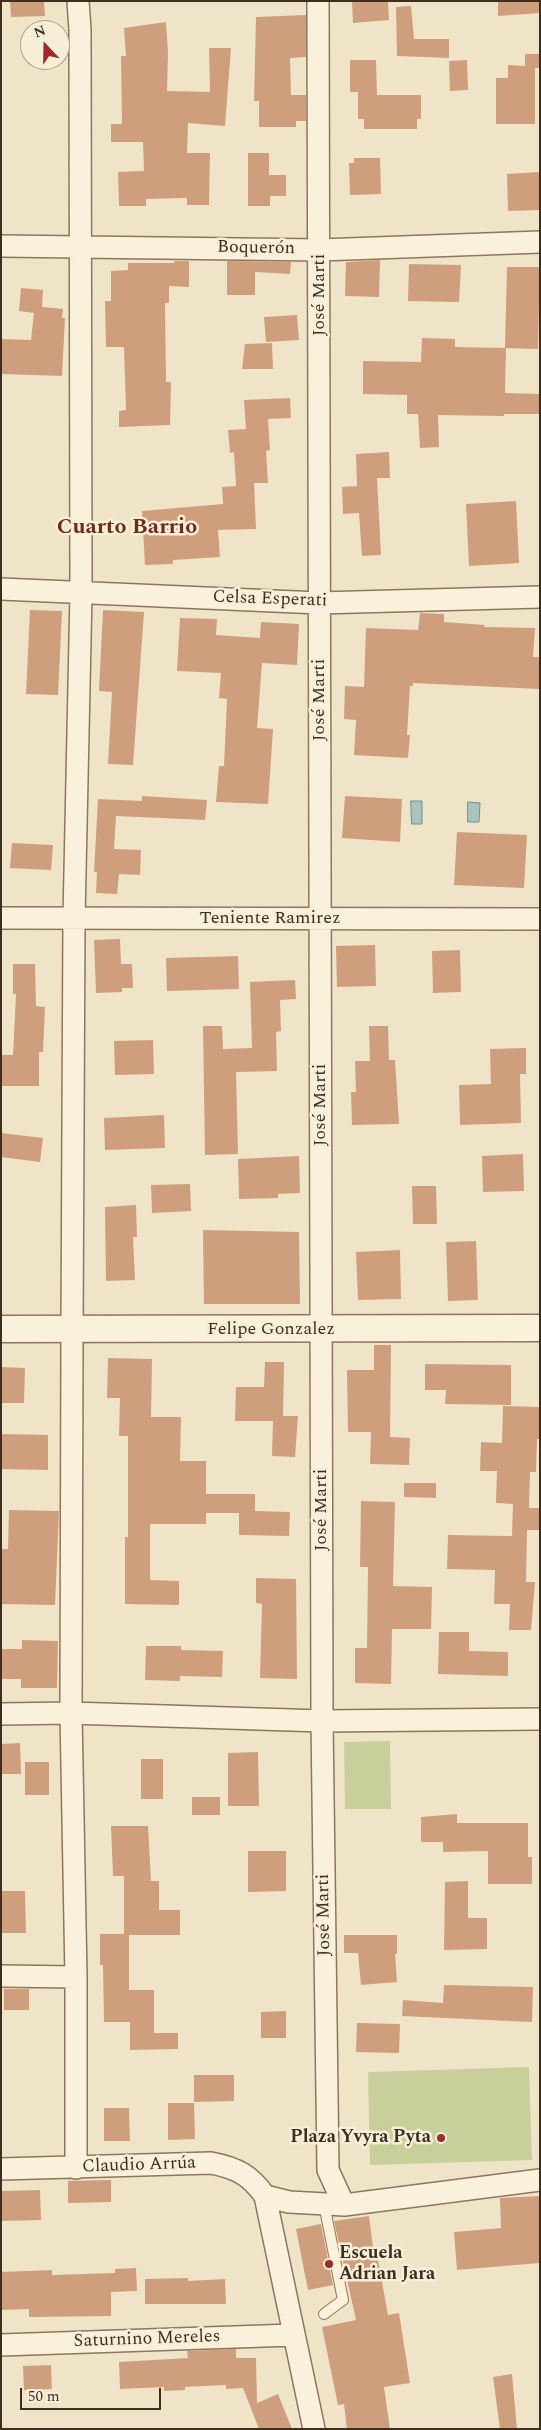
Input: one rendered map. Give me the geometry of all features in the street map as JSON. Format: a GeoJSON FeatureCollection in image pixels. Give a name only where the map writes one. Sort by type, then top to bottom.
{"type":"FeatureCollection","features":[{"type":"Feature","properties":{"kind":"street"},"geometry":{"type":"LineString","coordinates":[[76,2168],[76,1977],[71,1713],[74,918],[80,592],[80,30],[78,1]]}},
{"type":"Feature","properties":{"kind":"street","name":"José Marti"},"geometry":{"type":"LineString","coordinates":[[318,1],[322,1721],[328,2170],[334,2205]]}},
{"type":"Feature","properties":{"kind":"street","name":"Boquerón"},"geometry":{"type":"LineString","coordinates":[[1,246],[79,245],[320,250],[540,242]]}},
{"type":"Feature","properties":{"kind":"street","name":"Celsa Esperati"},"geometry":{"type":"LineString","coordinates":[[1,588],[319,603],[540,596]]}},
{"type":"Feature","properties":{"kind":"street","name":"Teniente Ramirez"},"geometry":{"type":"LineString","coordinates":[[1,918],[540,919]]}},
{"type":"Feature","properties":{"kind":"street","name":"Felipe Gonzalez"},"geometry":{"type":"LineString","coordinates":[[1,1329],[322,1330],[540,1328]]}},
{"type":"Feature","properties":{"kind":"street"},"geometry":{"type":"LineString","coordinates":[[1,1714],[71,1713],[322,1721],[540,1718]]}},
{"type":"Feature","properties":{"kind":"street"},"geometry":{"type":"LineString","coordinates":[[1,1976],[76,1977]]}},
{"type":"Feature","properties":{"kind":"street","name":"Claudio Arrúa"},"geometry":{"type":"LineString","coordinates":[[1,2168],[76,2168],[211,2163],[230,2166],[244,2173],[255,2182],[265,2196]]}},
{"type":"Feature","properties":{"kind":"street"},"geometry":{"type":"LineString","coordinates":[[314,2429],[265,2196],[289,2202],[334,2205],[540,2180]]}},
{"type":"Feature","properties":{"kind":"street","name":"Saturnino Mereles"},"geometry":{"type":"LineString","coordinates":[[1,2344],[294,2336]]}},
{"type":"Feature","properties":{"kind":"lane"},"geometry":{"type":"LineString","coordinates":[[324,2314],[343,2300],[334,2205]]}},
{"type":"Feature","properties":{"kind":"green space"},"geometry":{"type":"Polygon","coordinates":[[[390,1741],[391,1809],[345,1809],[344,1742],[390,1741]]]}},
{"type":"Feature","properties":{"kind":"green space"},"geometry":{"type":"Polygon","coordinates":[[[529,2067],[532,2160],[370,2165],[368,2072],[529,2067]]]}},
{"type":"Feature","properties":{"kind":"water"},"geometry":{"type":"Polygon","coordinates":[[[411,801],[422,801],[422,824],[412,824],[411,801]]]}},
{"type":"Feature","properties":{"kind":"water"},"geometry":{"type":"Polygon","coordinates":[[[468,802],[480,803],[479,822],[468,822],[468,802]]]}},
{"type":"Feature","properties":{"kind":"building"},"geometry":{"type":"Polygon","coordinates":[[[10,1],[44,1],[45,16],[11,17],[10,1]]]}},
{"type":"Feature","properties":{"kind":"building"},"geometry":{"type":"Polygon","coordinates":[[[352,1],[388,1],[389,20],[353,23],[352,1]]]}},
{"type":"Feature","properties":{"kind":"building"},"geometry":{"type":"Polygon","coordinates":[[[498,1],[540,1],[540,13],[498,16],[498,1]]]}},
{"type":"Feature","properties":{"kind":"building"},"geometry":{"type":"Polygon","coordinates":[[[411,6],[414,39],[449,39],[449,58],[397,56],[396,7],[411,6]]]}},
{"type":"Feature","properties":{"kind":"building"},"geometry":{"type":"Polygon","coordinates":[[[306,15],[306,57],[290,58],[291,95],[306,95],[306,121],[296,121],[296,127],[259,127],[259,101],[254,101],[256,17],[306,15]]]}},
{"type":"Feature","properties":{"kind":"building"},"geometry":{"type":"Polygon","coordinates":[[[166,22],[168,53],[167,91],[210,92],[209,48],[231,48],[225,126],[188,123],[187,153],[210,153],[209,205],[187,205],[187,198],[146,199],[146,206],[119,206],[118,172],[144,171],[143,142],[111,142],[111,124],[122,124],[121,56],[126,56],[124,28],[166,22]]]}},
{"type":"Feature","properties":{"kind":"building"},"geometry":{"type":"Polygon","coordinates":[[[525,54],[540,54],[540,68],[535,68],[535,124],[496,124],[496,78],[508,78],[508,65],[525,66],[525,54]]]}},
{"type":"Feature","properties":{"kind":"building"},"geometry":{"type":"Polygon","coordinates":[[[350,60],[376,60],[377,95],[421,95],[421,119],[417,119],[417,129],[364,129],[364,119],[358,119],[358,92],[350,92],[350,60]]]}},
{"type":"Feature","properties":{"kind":"building"},"geometry":{"type":"Polygon","coordinates":[[[467,60],[468,90],[450,91],[449,61],[467,60]]]}},
{"type":"Feature","properties":{"kind":"building"},"geometry":{"type":"Polygon","coordinates":[[[248,153],[269,153],[269,175],[286,175],[286,196],[270,196],[270,206],[248,206],[248,153]]]}},
{"type":"Feature","properties":{"kind":"building"},"geometry":{"type":"Polygon","coordinates":[[[354,158],[380,158],[381,194],[350,195],[349,163],[354,163],[354,158]]]}},
{"type":"Feature","properties":{"kind":"building"},"geometry":{"type":"Polygon","coordinates":[[[540,172],[540,210],[508,211],[507,174],[540,172]]]}},
{"type":"Feature","properties":{"kind":"building"},"geometry":{"type":"Polygon","coordinates":[[[380,260],[379,297],[345,296],[346,262],[380,260]]]}},
{"type":"Feature","properties":{"kind":"building"},"geometry":{"type":"Polygon","coordinates":[[[174,261],[189,261],[189,287],[169,286],[169,303],[165,303],[166,382],[171,382],[170,425],[119,427],[119,411],[126,410],[124,347],[106,347],[105,301],[111,301],[111,271],[128,270],[128,263],[174,263],[174,261]]]}},
{"type":"Feature","properties":{"kind":"building"},"geometry":{"type":"Polygon","coordinates":[[[227,261],[291,262],[290,274],[255,272],[255,295],[227,295],[227,261]]]}},
{"type":"Feature","properties":{"kind":"building"},"geometry":{"type":"Polygon","coordinates":[[[409,264],[461,265],[459,302],[408,301],[409,264]]]}},
{"type":"Feature","properties":{"kind":"building"},"geometry":{"type":"Polygon","coordinates":[[[507,267],[540,267],[538,349],[506,348],[505,393],[540,394],[540,414],[504,414],[504,416],[438,415],[439,447],[420,448],[418,414],[407,414],[407,395],[363,394],[363,361],[421,362],[422,338],[455,339],[455,347],[505,348],[507,267]]]}},
{"type":"Feature","properties":{"kind":"building"},"geometry":{"type":"Polygon","coordinates":[[[21,288],[43,290],[42,307],[63,309],[62,318],[65,318],[62,376],[1,374],[1,339],[31,340],[34,313],[19,311],[21,288]]]}},
{"type":"Feature","properties":{"kind":"building"},"geometry":{"type":"Polygon","coordinates":[[[297,315],[299,340],[266,342],[264,317],[297,315]]]}},
{"type":"Feature","properties":{"kind":"building"},"geometry":{"type":"Polygon","coordinates":[[[272,343],[273,369],[242,369],[245,344],[272,343]]]}},
{"type":"Feature","properties":{"kind":"building"},"geometry":{"type":"Polygon","coordinates":[[[290,398],[291,418],[268,419],[270,450],[266,451],[268,483],[254,483],[256,529],[218,530],[220,557],[173,560],[173,564],[145,565],[142,511],[223,504],[222,487],[236,486],[234,452],[230,453],[228,430],[246,429],[244,400],[290,398]]]}},
{"type":"Feature","properties":{"kind":"building"},"geometry":{"type":"Polygon","coordinates":[[[389,452],[390,478],[377,478],[381,555],[362,556],[359,513],[343,514],[342,487],[357,486],[356,454],[389,452]]]}},
{"type":"Feature","properties":{"kind":"building"},"geometry":{"type":"Polygon","coordinates":[[[516,501],[519,563],[469,566],[466,504],[516,501]]]}},
{"type":"Feature","properties":{"kind":"building"},"geometry":{"type":"Polygon","coordinates":[[[30,610],[62,611],[58,695],[26,694],[30,610]]]}},
{"type":"Feature","properties":{"kind":"building"},"geometry":{"type":"Polygon","coordinates":[[[103,610],[144,612],[133,765],[108,764],[112,692],[99,691],[103,610]]]}},
{"type":"Feature","properties":{"kind":"building"},"geometry":{"type":"Polygon","coordinates":[[[420,613],[444,614],[444,622],[485,625],[484,627],[535,628],[533,657],[540,657],[539,689],[413,683],[413,686],[410,686],[407,735],[410,735],[408,758],[354,755],[356,720],[344,719],[345,686],[364,687],[366,628],[418,630],[420,613]]]}},
{"type":"Feature","properties":{"kind":"building"},"geometry":{"type":"Polygon","coordinates":[[[180,618],[217,619],[216,635],[260,638],[261,622],[299,624],[297,665],[262,663],[257,728],[273,729],[268,804],[216,802],[219,766],[224,766],[227,699],[219,698],[221,673],[177,671],[180,618]]]}},
{"type":"Feature","properties":{"kind":"building"},"geometry":{"type":"Polygon","coordinates":[[[142,796],[207,800],[205,820],[116,816],[114,849],[141,850],[140,875],[119,874],[117,894],[96,893],[97,872],[94,872],[98,799],[142,801],[142,796]]]}},
{"type":"Feature","properties":{"kind":"building"},"geometry":{"type":"Polygon","coordinates":[[[345,796],[402,799],[400,842],[342,838],[345,796]]]}},
{"type":"Feature","properties":{"kind":"building"},"geometry":{"type":"Polygon","coordinates":[[[457,832],[527,835],[524,888],[454,885],[457,832]]]}},
{"type":"Feature","properties":{"kind":"building"},"geometry":{"type":"Polygon","coordinates":[[[12,843],[53,845],[51,870],[10,868],[12,843]]]}},
{"type":"Feature","properties":{"kind":"building"},"geometry":{"type":"Polygon","coordinates":[[[120,939],[121,964],[132,964],[133,988],[122,988],[122,992],[96,993],[94,940],[120,939]]]}},
{"type":"Feature","properties":{"kind":"building"},"geometry":{"type":"Polygon","coordinates":[[[375,945],[376,986],[337,987],[336,946],[375,945]]]}},
{"type":"Feature","properties":{"kind":"building"},"geometry":{"type":"Polygon","coordinates":[[[460,950],[461,992],[433,993],[432,951],[460,950]]]}},
{"type":"Feature","properties":{"kind":"building"},"geometry":{"type":"Polygon","coordinates":[[[238,956],[239,989],[167,991],[166,958],[238,956]]]}},
{"type":"Feature","properties":{"kind":"building"},"geometry":{"type":"Polygon","coordinates":[[[13,964],[35,964],[36,1006],[45,1007],[43,1052],[39,1052],[39,1086],[1,1086],[1,1055],[13,1055],[16,994],[13,994],[13,964]]]}},
{"type":"Feature","properties":{"kind":"building"},"geometry":{"type":"Polygon","coordinates":[[[295,980],[296,999],[280,1000],[281,1031],[276,1032],[277,1071],[236,1072],[238,1154],[205,1155],[203,1026],[222,1026],[223,1049],[252,1048],[250,982],[295,980]]]}},
{"type":"Feature","properties":{"kind":"building"},"geometry":{"type":"Polygon","coordinates":[[[369,1026],[388,1026],[389,1060],[395,1060],[399,1124],[352,1125],[351,1092],[356,1092],[355,1061],[370,1061],[369,1026]]]}},
{"type":"Feature","properties":{"kind":"building"},"geometry":{"type":"Polygon","coordinates":[[[153,1040],[154,1074],[115,1075],[114,1041],[153,1040]]]}},
{"type":"Feature","properties":{"kind":"building"},"geometry":{"type":"Polygon","coordinates":[[[526,1048],[526,1074],[520,1074],[521,1123],[460,1125],[459,1085],[491,1084],[490,1049],[526,1048]]]}},
{"type":"Feature","properties":{"kind":"building"},"geometry":{"type":"Polygon","coordinates":[[[164,1115],[165,1148],[105,1150],[104,1118],[164,1115]]]}},
{"type":"Feature","properties":{"kind":"building"},"geometry":{"type":"Polygon","coordinates":[[[1,1133],[43,1138],[40,1162],[1,1157],[1,1133]]]}},
{"type":"Feature","properties":{"kind":"building"},"geometry":{"type":"Polygon","coordinates":[[[523,1154],[524,1191],[483,1192],[482,1156],[523,1154]]]}},
{"type":"Feature","properties":{"kind":"building"},"geometry":{"type":"Polygon","coordinates":[[[299,1156],[300,1193],[278,1194],[278,1198],[239,1199],[238,1159],[299,1156]]]}},
{"type":"Feature","properties":{"kind":"building"},"geometry":{"type":"Polygon","coordinates":[[[190,1184],[191,1211],[152,1213],[151,1185],[190,1184]]]}},
{"type":"Feature","properties":{"kind":"building"},"geometry":{"type":"Polygon","coordinates":[[[412,1186],[436,1186],[437,1224],[413,1224],[412,1186]]]}},
{"type":"Feature","properties":{"kind":"building"},"geometry":{"type":"Polygon","coordinates":[[[136,1205],[137,1237],[133,1237],[135,1280],[106,1281],[105,1207],[136,1205]]]}},
{"type":"Feature","properties":{"kind":"building"},"geometry":{"type":"Polygon","coordinates":[[[203,1230],[299,1232],[300,1304],[204,1304],[203,1230]]]}},
{"type":"Feature","properties":{"kind":"building"},"geometry":{"type":"Polygon","coordinates":[[[476,1241],[478,1300],[448,1301],[446,1242],[476,1241]]]}},
{"type":"Feature","properties":{"kind":"building"},"geometry":{"type":"Polygon","coordinates":[[[400,1250],[401,1299],[358,1300],[356,1252],[400,1250]]]}},
{"type":"Feature","properties":{"kind":"building"},"geometry":{"type":"Polygon","coordinates":[[[374,1345],[391,1345],[390,1437],[410,1438],[409,1465],[370,1464],[371,1432],[348,1432],[347,1370],[374,1370],[374,1345]]]}},
{"type":"Feature","properties":{"kind":"building"},"geometry":{"type":"Polygon","coordinates":[[[108,1358],[152,1359],[151,1417],[181,1417],[180,1461],[206,1461],[206,1494],[255,1494],[255,1511],[290,1512],[289,1536],[239,1535],[239,1513],[206,1513],[206,1524],[150,1524],[150,1580],[179,1581],[179,1605],[125,1604],[125,1537],[128,1537],[128,1436],[119,1436],[120,1398],[107,1398],[108,1358]]]}},
{"type":"Feature","properties":{"kind":"building"},"geometry":{"type":"Polygon","coordinates":[[[265,1362],[284,1362],[283,1416],[298,1416],[295,1457],[272,1456],[273,1421],[235,1421],[236,1387],[264,1387],[265,1362]]]}},
{"type":"Feature","properties":{"kind":"building"},"geometry":{"type":"Polygon","coordinates":[[[425,1364],[511,1365],[511,1405],[445,1404],[446,1390],[425,1390],[425,1364]]]}},
{"type":"Feature","properties":{"kind":"building"},"geometry":{"type":"Polygon","coordinates":[[[1,1367],[25,1368],[24,1403],[1,1403],[1,1367]]]}},
{"type":"Feature","properties":{"kind":"building"},"geometry":{"type":"Polygon","coordinates":[[[503,1406],[540,1407],[540,1439],[537,1439],[536,1472],[530,1472],[529,1508],[540,1508],[540,1530],[527,1530],[526,1582],[535,1582],[531,1630],[509,1630],[510,1604],[494,1604],[495,1570],[447,1569],[448,1535],[512,1536],[513,1504],[496,1503],[497,1471],[480,1471],[481,1442],[502,1443],[503,1406]]]}},
{"type":"Feature","properties":{"kind":"building"},"geometry":{"type":"Polygon","coordinates":[[[1,1434],[48,1435],[48,1470],[1,1469],[1,1434]]]}},
{"type":"Feature","properties":{"kind":"building"},"geometry":{"type":"Polygon","coordinates":[[[404,1483],[436,1483],[436,1498],[404,1497],[404,1483]]]}},
{"type":"Feature","properties":{"kind":"building"},"geometry":{"type":"Polygon","coordinates":[[[361,1501],[395,1502],[393,1586],[432,1587],[431,1629],[392,1629],[391,1684],[355,1683],[355,1648],[367,1648],[368,1567],[360,1567],[361,1501]]]}},
{"type":"Feature","properties":{"kind":"building"},"geometry":{"type":"Polygon","coordinates":[[[9,1510],[59,1511],[55,1605],[1,1604],[1,1549],[8,1549],[9,1510]]]}},
{"type":"Feature","properties":{"kind":"building"},"geometry":{"type":"Polygon","coordinates":[[[256,1578],[296,1579],[297,1679],[260,1678],[262,1604],[256,1603],[256,1578]]]}},
{"type":"Feature","properties":{"kind":"building"},"geometry":{"type":"Polygon","coordinates":[[[439,1632],[469,1632],[469,1651],[508,1652],[508,1676],[438,1674],[439,1632]]]}},
{"type":"Feature","properties":{"kind":"building"},"geometry":{"type":"Polygon","coordinates":[[[22,1640],[58,1641],[57,1688],[21,1688],[21,1679],[1,1679],[1,1649],[22,1649],[22,1640]]]}},
{"type":"Feature","properties":{"kind":"building"},"geometry":{"type":"Polygon","coordinates":[[[146,1646],[181,1646],[181,1650],[223,1651],[222,1677],[180,1676],[180,1681],[145,1680],[146,1646]]]}},
{"type":"Feature","properties":{"kind":"building"},"geometry":{"type":"Polygon","coordinates":[[[20,1743],[21,1774],[1,1774],[1,1744],[20,1743]]]}},
{"type":"Feature","properties":{"kind":"building"},"geometry":{"type":"Polygon","coordinates":[[[258,1752],[259,1806],[228,1806],[228,1753],[258,1752]]]}},
{"type":"Feature","properties":{"kind":"building"},"geometry":{"type":"Polygon","coordinates":[[[141,1759],[163,1759],[163,1799],[141,1799],[141,1759]]]}},
{"type":"Feature","properties":{"kind":"building"},"geometry":{"type":"Polygon","coordinates":[[[25,1762],[49,1762],[49,1795],[25,1795],[25,1762]]]}},
{"type":"Feature","properties":{"kind":"building"},"geometry":{"type":"Polygon","coordinates":[[[192,1797],[220,1797],[220,1815],[192,1815],[192,1797]]]}},
{"type":"Feature","properties":{"kind":"building"},"geometry":{"type":"Polygon","coordinates":[[[457,1814],[457,1823],[528,1823],[528,1857],[532,1857],[532,1884],[488,1884],[488,1851],[443,1852],[443,1842],[421,1842],[421,1817],[457,1814]]]}},
{"type":"Feature","properties":{"kind":"building"},"geometry":{"type":"Polygon","coordinates":[[[111,1826],[148,1826],[151,1881],[159,1881],[159,1910],[180,1910],[180,1935],[129,1935],[129,1990],[154,1990],[154,2033],[178,2033],[178,2049],[130,2050],[130,2022],[104,2022],[103,1965],[100,1965],[100,1934],[124,1934],[124,1876],[113,1876],[111,1826]]]}},
{"type":"Feature","properties":{"kind":"building"},"geometry":{"type":"Polygon","coordinates":[[[248,1851],[286,1851],[286,1891],[248,1892],[248,1851]]]}},
{"type":"Feature","properties":{"kind":"building"},"geometry":{"type":"Polygon","coordinates":[[[468,1881],[468,1918],[487,1918],[487,1949],[444,1950],[445,1882],[468,1881]]]}},
{"type":"Feature","properties":{"kind":"building"},"geometry":{"type":"Polygon","coordinates":[[[1,1891],[25,1891],[26,1933],[1,1933],[1,1891]]]}},
{"type":"Feature","properties":{"kind":"building"},"geometry":{"type":"Polygon","coordinates":[[[344,1935],[397,1935],[397,1954],[395,1954],[397,1982],[361,1985],[358,1953],[344,1953],[344,1935]]]}},
{"type":"Feature","properties":{"kind":"building"},"geometry":{"type":"Polygon","coordinates":[[[444,1985],[533,1987],[532,2022],[402,2016],[403,2000],[443,2003],[444,1985]]]}},
{"type":"Feature","properties":{"kind":"building"},"geometry":{"type":"Polygon","coordinates":[[[4,1989],[29,1989],[29,2010],[4,2010],[4,1989]]]}},
{"type":"Feature","properties":{"kind":"building"},"geometry":{"type":"Polygon","coordinates":[[[286,2011],[286,2038],[261,2038],[261,2012],[286,2011]]]}},
{"type":"Feature","properties":{"kind":"building"},"geometry":{"type":"Polygon","coordinates":[[[357,2023],[400,2024],[399,2053],[356,2052],[357,2023]]]}},
{"type":"Feature","properties":{"kind":"building"},"geometry":{"type":"Polygon","coordinates":[[[194,2075],[234,2075],[234,2101],[194,2102],[194,2075]]]}},
{"type":"Feature","properties":{"kind":"building"},"geometry":{"type":"Polygon","coordinates":[[[168,2103],[194,2103],[195,2139],[168,2140],[168,2103]]]}},
{"type":"Feature","properties":{"kind":"building"},"geometry":{"type":"Polygon","coordinates":[[[104,2108],[129,2108],[130,2141],[104,2141],[104,2108]]]}},
{"type":"Feature","properties":{"kind":"building"},"geometry":{"type":"Polygon","coordinates":[[[111,2180],[111,2202],[68,2203],[68,2181],[111,2180]]]}},
{"type":"Feature","properties":{"kind":"building"},"geometry":{"type":"Polygon","coordinates":[[[40,2190],[41,2220],[2,2221],[1,2191],[40,2190]]]}},
{"type":"Feature","properties":{"kind":"building"},"geometry":{"type":"Polygon","coordinates":[[[540,2196],[540,2263],[457,2270],[454,2232],[501,2228],[500,2198],[540,2196]]]}},
{"type":"Feature","properties":{"kind":"building"},"geometry":{"type":"Polygon","coordinates":[[[369,2216],[374,2255],[377,2254],[388,2315],[399,2313],[410,2383],[384,2387],[390,2429],[347,2429],[344,2404],[338,2405],[322,2327],[356,2320],[334,2221],[369,2216]]]}},
{"type":"Feature","properties":{"kind":"building"},"geometry":{"type":"Polygon","coordinates":[[[321,2224],[333,2285],[308,2290],[296,2229],[321,2224]]]}},
{"type":"Feature","properties":{"kind":"building"},"geometry":{"type":"Polygon","coordinates":[[[136,2268],[137,2291],[111,2292],[111,2316],[29,2317],[29,2309],[1,2310],[1,2272],[52,2270],[52,2275],[115,2273],[115,2269],[136,2268]]]}},
{"type":"Feature","properties":{"kind":"building"},"geometry":{"type":"Polygon","coordinates":[[[188,2278],[188,2281],[225,2279],[226,2304],[145,2304],[145,2279],[188,2278]]]}},
{"type":"Feature","properties":{"kind":"building"},"geometry":{"type":"Polygon","coordinates":[[[236,2349],[236,2358],[256,2358],[257,2403],[278,2394],[292,2429],[259,2429],[243,2388],[226,2389],[226,2385],[185,2387],[185,2390],[164,2391],[164,2387],[120,2389],[119,2362],[188,2358],[187,2351],[236,2349]]]}},
{"type":"Feature","properties":{"kind":"building"},"geometry":{"type":"Polygon","coordinates":[[[51,2365],[52,2389],[24,2390],[23,2366],[51,2365]]]}},
{"type":"Feature","properties":{"kind":"building"},"geometry":{"type":"Polygon","coordinates":[[[512,2374],[517,2429],[500,2429],[493,2377],[512,2374]]]}},
{"type":"Feature","properties":{"kind":"place","name":"Plaza Yvyra Pyta"},"geometry":{"type":"Point","coordinates":[441,2138]}},
{"type":"Feature","properties":{"kind":"place","name":"Escuela Adrian Jara"},"geometry":{"type":"Point","coordinates":[329,2264]}},
{"type":"Feature","properties":{"kind":"district","name":"Cuarto Barrio"},"geometry":{"type":"Point","coordinates":[127,529]}}]}
